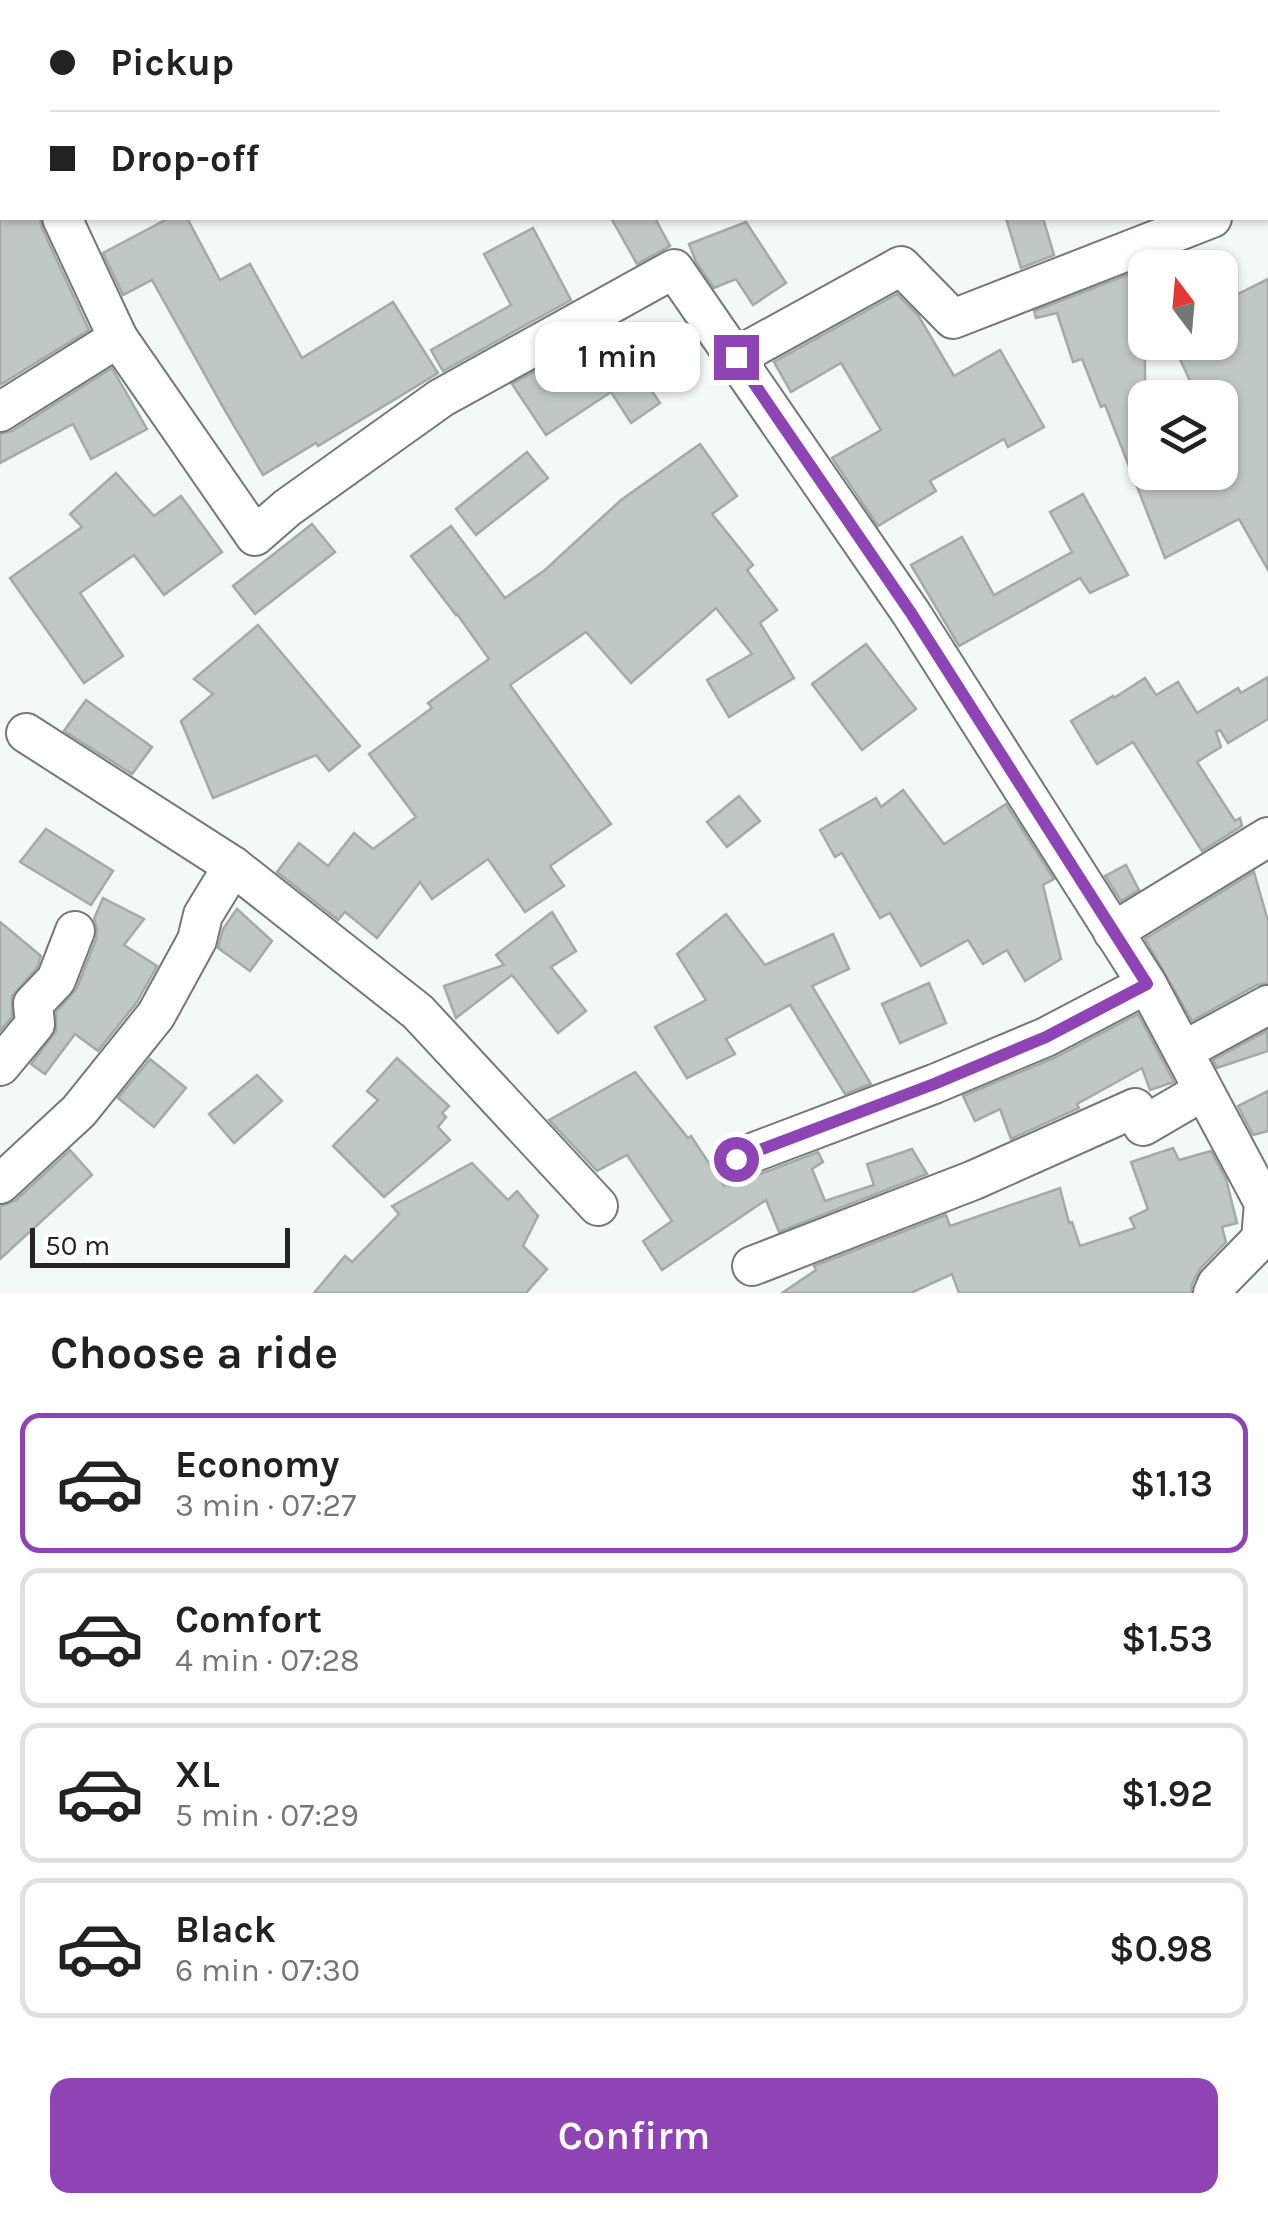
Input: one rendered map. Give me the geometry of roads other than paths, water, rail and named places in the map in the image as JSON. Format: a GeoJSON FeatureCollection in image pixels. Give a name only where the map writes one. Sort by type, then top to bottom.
{"type":"FeatureCollection","features":[{"type":"Feature","properties":{"kind":"street"},"geometry":{"type":"LineString","coordinates":[[63,220],[118,338],[256,536],[287,508],[440,398],[674,270],[911,613],[1147,984],[1203,1091],[1254,1153],[1264,1203],[1261,1239],[1213,1293]]}},
{"type":"Feature","properties":{"kind":"street"},"geometry":{"type":"LineString","coordinates":[[736,357],[902,266],[954,319],[1207,220]]}},
{"type":"Feature","properties":{"kind":"street"},"geometry":{"type":"LineString","coordinates":[[0,412],[118,338]]}},
{"type":"Feature","properties":{"kind":"street"},"geometry":{"type":"LineString","coordinates":[[26,733],[233,866],[418,1012],[598,1206]]}},
{"type":"Feature","properties":{"kind":"street"},"geometry":{"type":"LineString","coordinates":[[1113,932],[1268,838]]}},
{"type":"Feature","properties":{"kind":"street"},"geometry":{"type":"LineString","coordinates":[[0,1184],[79,1111],[156,1015],[197,940],[204,915],[233,866]]}},
{"type":"Feature","properties":{"kind":"street"},"geometry":{"type":"LineString","coordinates":[[0,1066],[35,1024],[33,1004],[56,980],[75,932]]}},
{"type":"Feature","properties":{"kind":"street"},"geometry":{"type":"LineString","coordinates":[[736,1159],[1046,1037],[1147,984]]}},
{"type":"Feature","properties":{"kind":"street"},"geometry":{"type":"LineString","coordinates":[[1182,1052],[1268,1004]]}},
{"type":"Feature","properties":{"kind":"street"},"geometry":{"type":"LineString","coordinates":[[752,1266],[974,1180],[1135,1108],[1143,1126],[1203,1091]]}}]}
